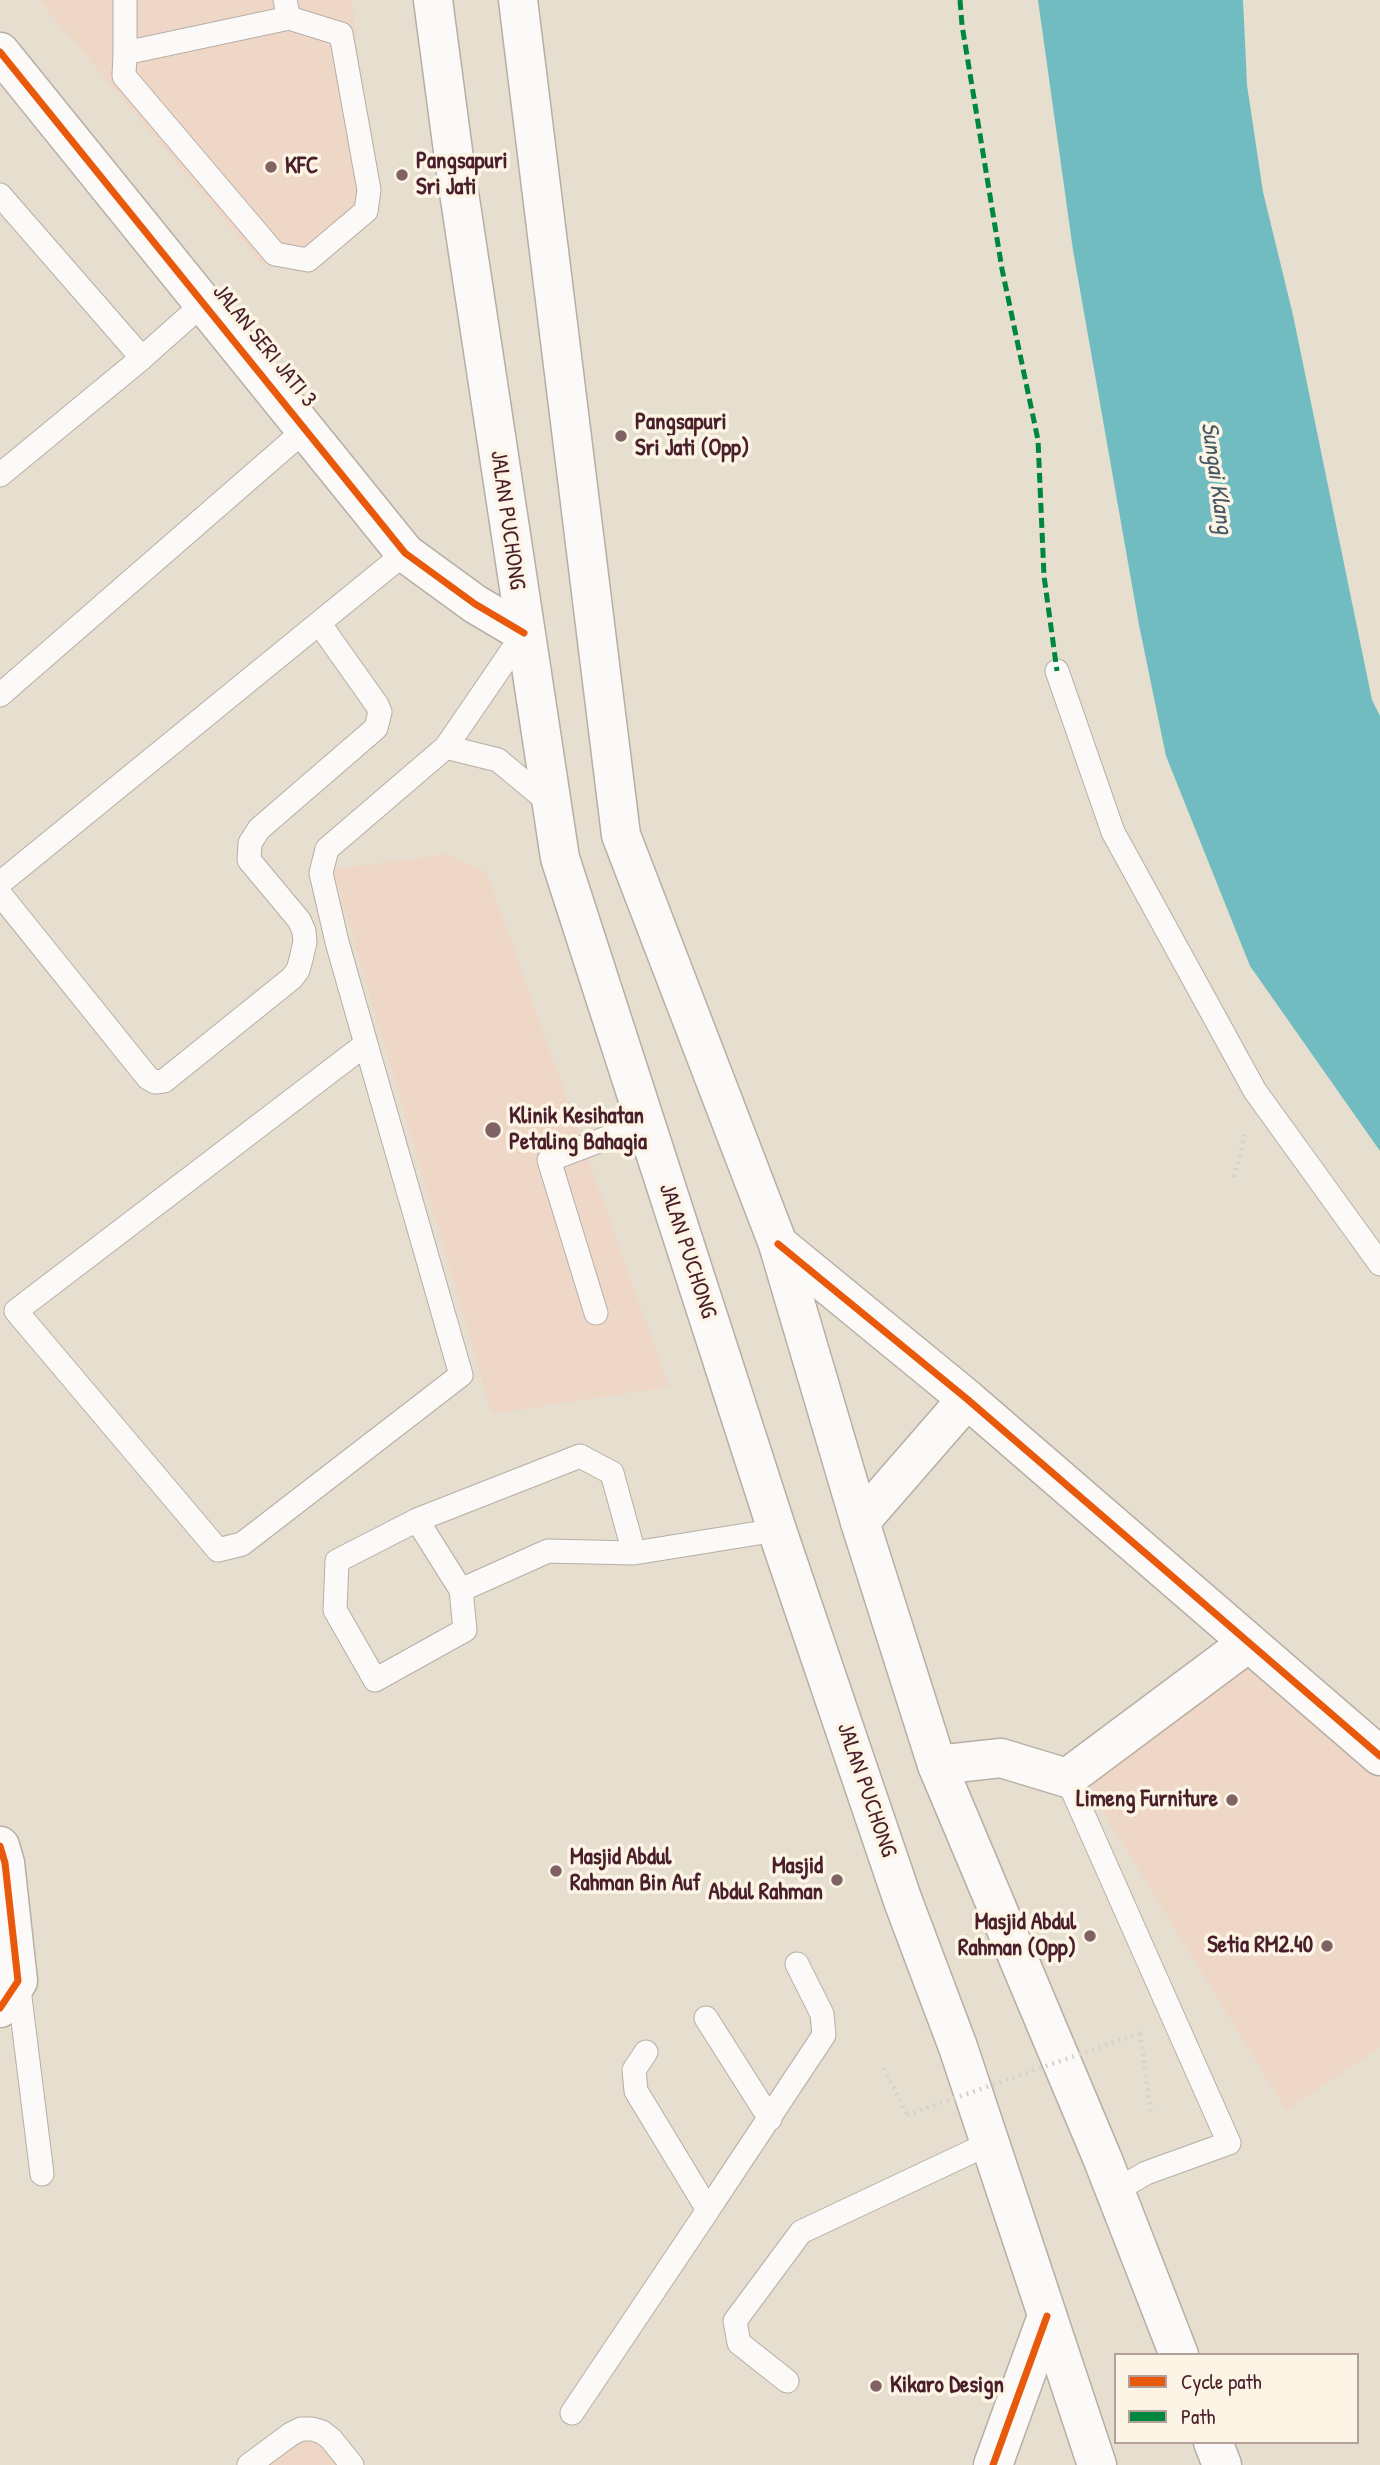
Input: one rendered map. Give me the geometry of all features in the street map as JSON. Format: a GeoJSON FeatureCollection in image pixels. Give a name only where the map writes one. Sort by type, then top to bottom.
{"type":"FeatureCollection","features":[{"type":"Feature","properties":{"kind":"main road","name":"JALAN PUCHONG"},"geometry":{"type":"LineString","coordinates":[[433,0],[524,633],[560,858],[777,1530],[904,1901],[958,2047],[1097,2465]]}},
{"type":"Feature","properties":{"kind":"main road"},"geometry":{"type":"LineString","coordinates":[[518,0],[621,835],[778,1244],[860,1522],[937,1765],[1115,2191],[1178,2353]]}},
{"type":"Feature","properties":{"kind":"main road","name":"JALAN SERI JATI 3"},"geometry":{"type":"LineString","coordinates":[[0,52],[405,553],[475,604],[524,633]]}},
{"type":"Feature","properties":{"kind":"main road"},"geometry":{"type":"LineString","coordinates":[[778,1244],[967,1399],[1380,1756]]}},
{"type":"Feature","properties":{"kind":"main road"},"geometry":{"type":"LineString","coordinates":[[860,1522],[967,1399]]}},
{"type":"Feature","properties":{"kind":"main road"},"geometry":{"type":"LineString","coordinates":[[937,1765],[1001,1758],[1067,1777],[1248,1643]]}},
{"type":"Feature","properties":{"kind":"main road"},"geometry":{"type":"LineString","coordinates":[[0,1846],[5,1863],[9,1994]]}},
{"type":"Feature","properties":{"kind":"main road"},"geometry":{"type":"LineString","coordinates":[[993,2465],[1047,2316]]}},
{"type":"Feature","properties":{"kind":"main road"},"geometry":{"type":"LineString","coordinates":[[1073,2398],[1080,2465]]}},
{"type":"Feature","properties":{"kind":"main road"},"geometry":{"type":"LineString","coordinates":[[1214,2444],[1222,2465]]}},
{"type":"Feature","properties":{"kind":"lane"},"geometry":{"type":"LineString","coordinates":[[125,0],[124,76],[275,254],[308,260],[366,211],[369,190],[341,34],[287,9],[125,53]]}},
{"type":"Feature","properties":{"kind":"lane"},"geometry":{"type":"LineString","coordinates":[[0,195],[142,358]]}},
{"type":"Feature","properties":{"kind":"lane"},"geometry":{"type":"LineString","coordinates":[[0,475],[204,303]]}},
{"type":"Feature","properties":{"kind":"lane"},"geometry":{"type":"LineString","coordinates":[[0,695],[306,429]]}},
{"type":"Feature","properties":{"kind":"lane"},"geometry":{"type":"LineString","coordinates":[[0,883],[405,553]]}},
{"type":"Feature","properties":{"kind":"lane"},"geometry":{"type":"LineString","coordinates":[[0,894],[148,1078],[155,1082],[164,1081],[292,978],[305,942],[303,931],[299,920],[249,860],[250,843],[259,829],[376,728],[380,712],[319,624]]}},
{"type":"Feature","properties":{"kind":"lane"},"geometry":{"type":"LineString","coordinates":[[366,1044],[16,1311],[218,1550],[242,1544],[461,1375],[337,942],[321,873],[327,849],[446,747],[524,633]]}},
{"type":"Feature","properties":{"kind":"lane"},"geometry":{"type":"LineString","coordinates":[[1057,671],[1113,832],[1255,1091],[1380,1264]]}},
{"type":"Feature","properties":{"kind":"lane"},"geometry":{"type":"LineString","coordinates":[[446,747],[498,760],[552,805]]}},
{"type":"Feature","properties":{"kind":"lane"},"geometry":{"type":"LineString","coordinates":[[596,1313],[549,1160],[646,1123]]}},
{"type":"Feature","properties":{"kind":"lane"},"geometry":{"type":"LineString","coordinates":[[417,1520],[461,1590],[466,1630],[375,1680],[335,1610],[337,1561],[417,1520],[580,1456],[612,1474],[634,1553]]}},
{"type":"Feature","properties":{"kind":"lane"},"geometry":{"type":"LineString","coordinates":[[461,1590],[548,1551],[634,1553],[777,1530]]}},
{"type":"Feature","properties":{"kind":"lane"},"geometry":{"type":"LineString","coordinates":[[1067,1777],[1229,2143],[1146,2173],[1115,2191]]}},
{"type":"Feature","properties":{"kind":"lane"},"geometry":{"type":"LineString","coordinates":[[572,2413],[824,2035],[822,2014],[797,1965]]}},
{"type":"Feature","properties":{"kind":"lane"},"geometry":{"type":"LineString","coordinates":[[9,1994],[42,2174]]}},
{"type":"Feature","properties":{"kind":"lane"},"geometry":{"type":"LineString","coordinates":[[706,2018],[770,2119]]}},
{"type":"Feature","properties":{"kind":"lane"},"geometry":{"type":"LineString","coordinates":[[646,2052],[634,2070],[636,2091],[709,2210]]}},
{"type":"Feature","properties":{"kind":"lane"},"geometry":{"type":"LineString","coordinates":[[787,2381],[739,2343],[736,2321],[801,2232],[990,2143]]}},
{"type":"Feature","properties":{"kind":"lane"},"geometry":{"type":"LineString","coordinates":[[249,2465],[291,2434],[312,2429],[331,2439],[352,2465]]}},
{"type":"Feature","properties":{"kind":"path"},"geometry":{"type":"LineString","coordinates":[[884,2068],[907,2115],[1140,2033],[1151,2113]]}},
{"type":"Feature","properties":{"kind":"shaded area"},"geometry":{"type":"Polygon","coordinates":[[[39,0],[352,0],[375,220],[311,274],[262,264],[39,0]]]}},
{"type":"Feature","properties":{"kind":"shaded area","name":"Klinik Kesihatan Petaling Bahagia"},"geometry":{"type":"Polygon","coordinates":[[[448,854],[487,873],[669,1387],[492,1414],[333,869],[448,854]]]}},
{"type":"Feature","properties":{"kind":"shaded area"},"geometry":{"type":"Polygon","coordinates":[[[1246,1662],[1380,1777],[1380,2047],[1286,2110],[1085,1782],[1246,1662]]]}},
{"type":"Feature","properties":{"kind":"shaded area"},"geometry":{"type":"Polygon","coordinates":[[[314,2439],[323,2444],[341,2465],[267,2465],[296,2445],[314,2439]]]}},
{"type":"Feature","properties":{"kind":"water","name":"Sungai Klang"},"geometry":{"type":"Polygon","coordinates":[[[1038,0],[1243,0],[1247,85],[1263,192],[1293,315],[1372,700],[1380,716],[1380,1151],[1250,966],[1166,756],[1139,625],[1073,250],[1038,0]]]}},
{"type":"Feature","properties":{"kind":"marked path"},"geometry":{"type":"LineString","coordinates":[[960,0],[1002,269],[1038,440],[1044,576],[1057,671]]}},
{"type":"Feature","properties":{"kind":"cycle path"},"geometry":{"type":"LineString","coordinates":[[0,52],[405,553],[475,604],[524,633]]}},
{"type":"Feature","properties":{"kind":"cycle path"},"geometry":{"type":"LineString","coordinates":[[778,1244],[967,1399],[1380,1756]]}},
{"type":"Feature","properties":{"kind":"cycle path"},"geometry":{"type":"LineString","coordinates":[[0,1846],[5,1863],[18,1981],[0,2008]]}},
{"type":"Feature","properties":{"kind":"cycle path"},"geometry":{"type":"LineString","coordinates":[[993,2465],[1047,2316]]}},
{"type":"Feature","properties":{"kind":"place","name":"KFC"},"geometry":{"type":"Point","coordinates":[271,167]}},
{"type":"Feature","properties":{"kind":"place","name":"Pangsapuri Sri Jati"},"geometry":{"type":"Point","coordinates":[402,175]}},
{"type":"Feature","properties":{"kind":"place","name":"Pangsapuri Sri Jati (Opp)"},"geometry":{"type":"Point","coordinates":[621,436]}},
{"type":"Feature","properties":{"kind":"place","name":"Klinik Kesihatan Petaling Bahagia"},"geometry":{"type":"Point","coordinates":[493,1130]}},
{"type":"Feature","properties":{"kind":"place","name":"Limeng Furniture"},"geometry":{"type":"Point","coordinates":[1232,1800]}},
{"type":"Feature","properties":{"kind":"place","name":"Masjid Abdul Rahman Bin Auf"},"geometry":{"type":"Point","coordinates":[556,1871]}},
{"type":"Feature","properties":{"kind":"place","name":"Masjid Abdul Rahman"},"geometry":{"type":"Point","coordinates":[837,1880]}},
{"type":"Feature","properties":{"kind":"place","name":"Masjid Abdul Rahman (Opp)"},"geometry":{"type":"Point","coordinates":[1090,1936]}},
{"type":"Feature","properties":{"kind":"place","name":"Setia RM2.40"},"geometry":{"type":"Point","coordinates":[1327,1946]}},
{"type":"Feature","properties":{"kind":"place","name":"Kikaro Design"},"geometry":{"type":"Point","coordinates":[876,2386]}}]}
